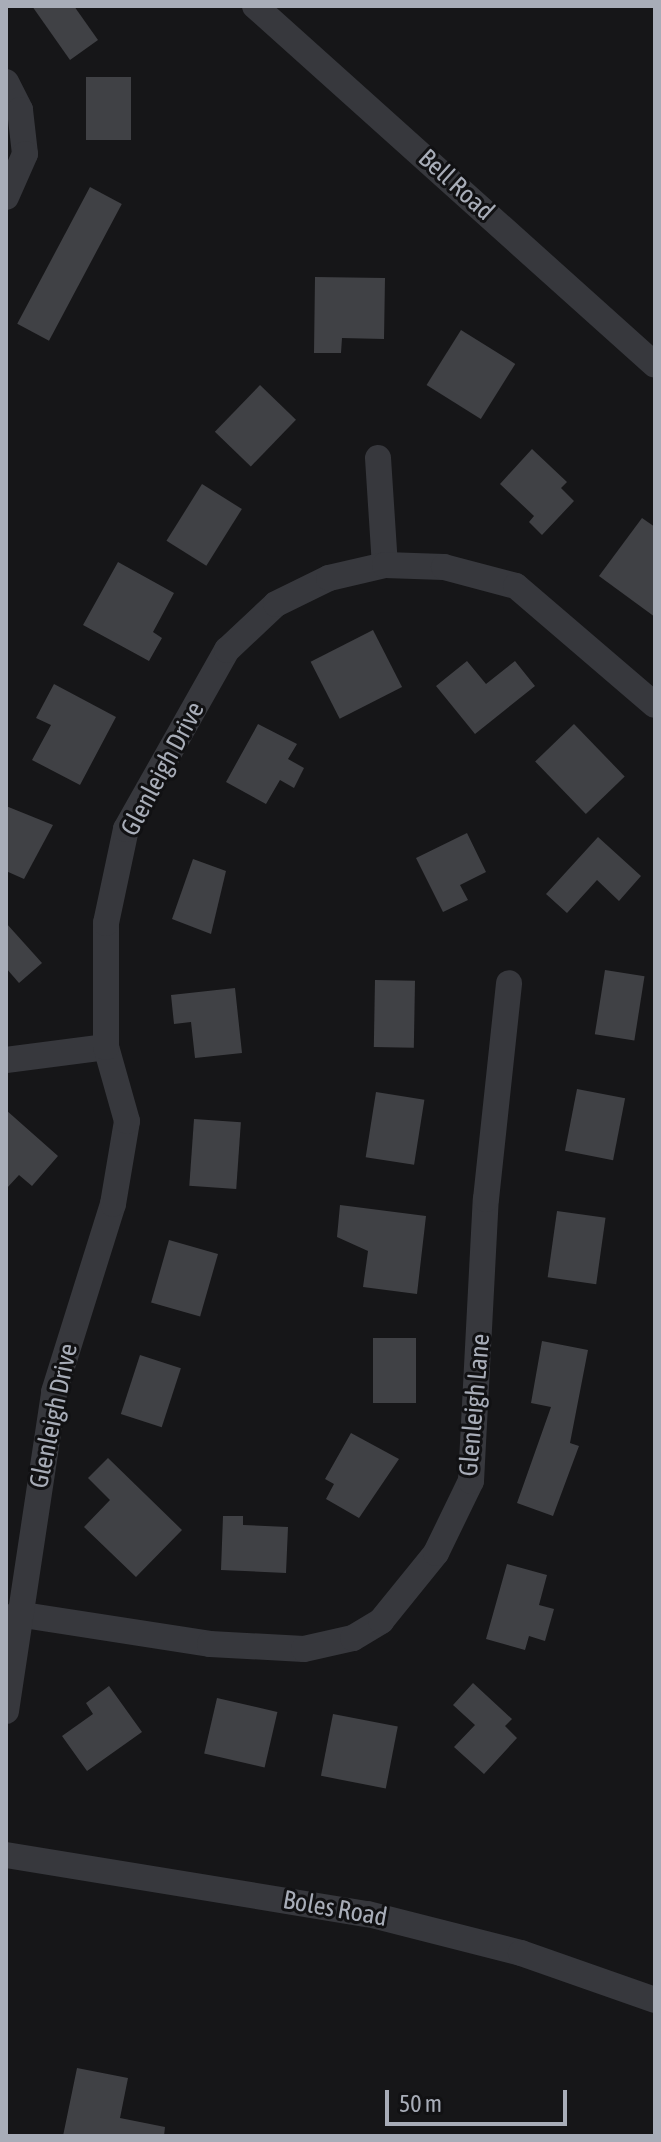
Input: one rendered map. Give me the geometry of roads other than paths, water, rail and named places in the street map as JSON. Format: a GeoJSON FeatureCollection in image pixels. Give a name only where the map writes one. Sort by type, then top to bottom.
{"type":"FeatureCollection","features":[{"type":"Feature","properties":{"kind":"street","name":"Bell Road"},"geometry":{"type":"LineString","coordinates":[[255,6],[655,365]]}},
{"type":"Feature","properties":{"kind":"street"},"geometry":{"type":"LineString","coordinates":[[6,82],[20,110],[25,154],[6,197]]}},
{"type":"Feature","properties":{"kind":"street"},"geometry":{"type":"LineString","coordinates":[[378,458],[385,565]]}},
{"type":"Feature","properties":{"kind":"street","name":"Glenleigh Drive"},"geometry":{"type":"LineString","coordinates":[[6,1711],[17,1614],[54,1392],[113,1204],[127,1121],[106,1047],[106,923],[126,829],[227,650],[276,604],[329,578],[385,565],[444,567],[516,586],[655,705]]}},
{"type":"Feature","properties":{"kind":"street","name":"Glenleigh Lane"},"geometry":{"type":"LineString","coordinates":[[17,1614],[210,1644],[304,1649],[353,1638],[381,1621],[436,1553],[471,1481],[486,1199],[509,983]]}},
{"type":"Feature","properties":{"kind":"street"},"geometry":{"type":"LineString","coordinates":[[6,1060],[106,1047]]}},
{"type":"Feature","properties":{"kind":"street","name":"Boles Road"},"geometry":{"type":"LineString","coordinates":[[6,1855],[434,1929],[655,2000]]}}]}
